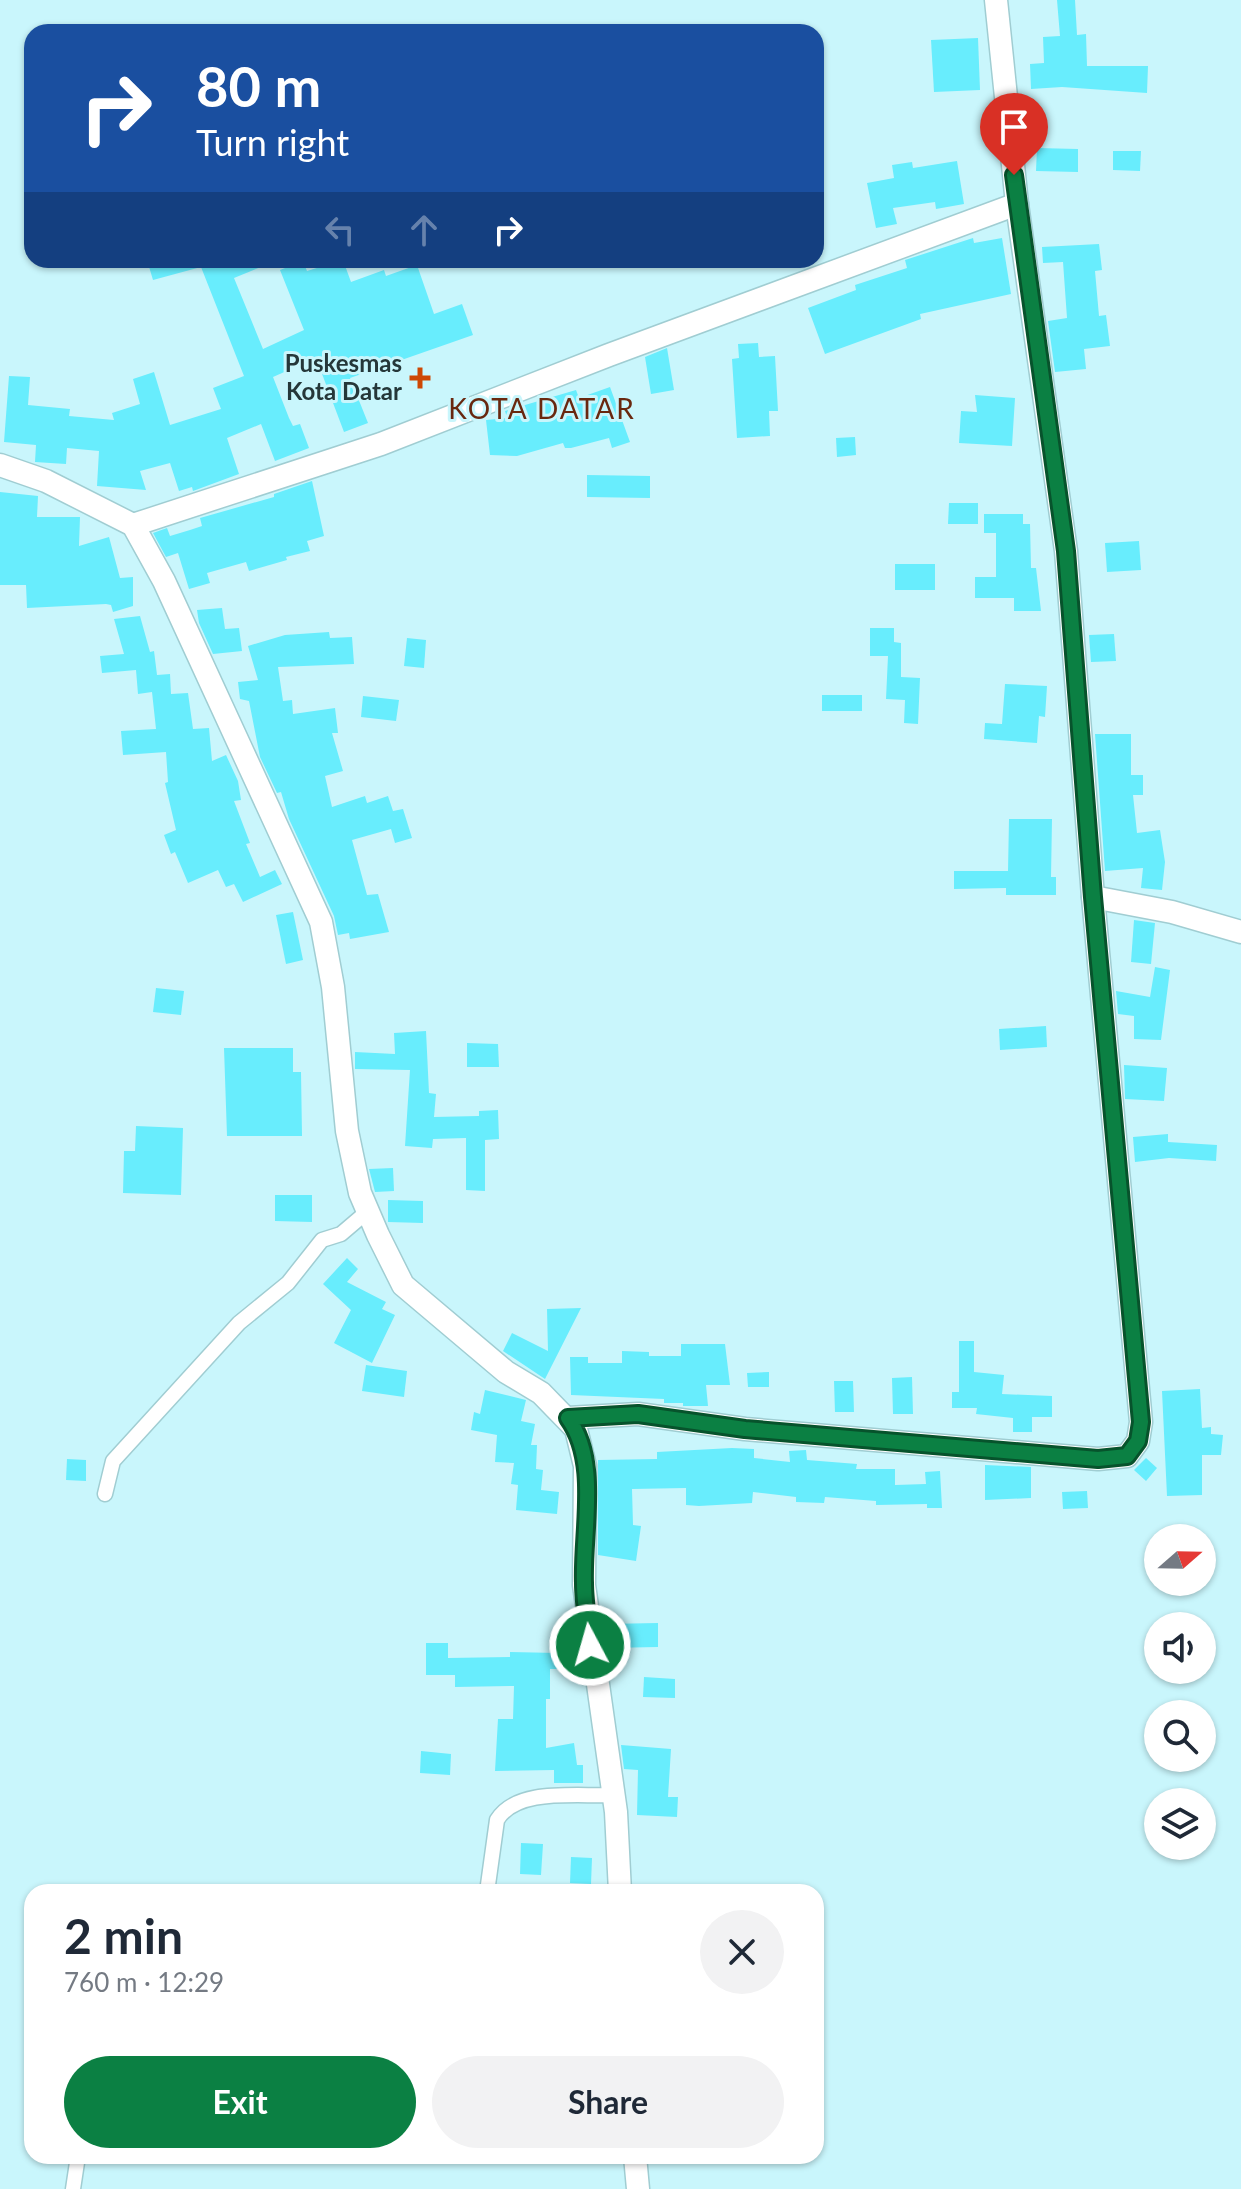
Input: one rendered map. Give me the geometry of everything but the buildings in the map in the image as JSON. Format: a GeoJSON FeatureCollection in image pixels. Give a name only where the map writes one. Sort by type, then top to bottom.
{"type":"FeatureCollection","features":[{"type":"Feature","properties":{"kind":"street"},"geometry":{"type":"LineString","coordinates":[[568,1418],[638,1414],[760,1430],[1098,1459],[1127,1456],[1138,1441],[1141,1422],[1093,897],[1066,551],[1017,204],[996,0]]}},
{"type":"Feature","properties":{"kind":"street"},"geometry":{"type":"LineString","coordinates":[[133,525],[381,444],[609,355],[1017,204]]}},
{"type":"Feature","properties":{"kind":"street"},"geometry":{"type":"LineString","coordinates":[[0,465],[46,481],[133,525],[164,581],[321,922],[333,987],[347,1131],[360,1193],[403,1285],[496,1364],[541,1393],[568,1418],[584,1452],[584,1585],[614,1795],[620,1884]]}},
{"type":"Feature","properties":{"kind":"street"},"geometry":{"type":"LineString","coordinates":[[1093,897],[1172,912],[1241,932]]}},
{"type":"Feature","properties":{"kind":"street"},"geometry":{"type":"LineString","coordinates":[[105,1494],[113,1461],[239,1323],[288,1283],[322,1240],[341,1234],[368,1211]]}},
{"type":"Feature","properties":{"kind":"street"},"geometry":{"type":"LineString","coordinates":[[488,1884],[497,1820],[503,1810],[519,1800],[614,1795]]}},
{"type":"Feature","properties":{"kind":"street"},"geometry":{"type":"LineString","coordinates":[[73,2189],[77,2164]]}},
{"type":"Feature","properties":{"kind":"street"},"geometry":{"type":"LineString","coordinates":[[636,2164],[638,2189]]}},
{"type":"Feature","properties":{"kind":"place","name":"Puskesmas Kota Datar"},"geometry":{"type":"Point","coordinates":[420,378]}},
{"type":"Feature","properties":{"kind":"district","name":"KOTA DATAR"},"geometry":{"type":"Point","coordinates":[542,409]}},
{"type":"Feature","properties":{"kind":"route"},"geometry":{"type":"LineString","coordinates":[[590,1645],[584,1585],[584,1452],[576,1429],[568,1418],[638,1414],[745,1429],[1098,1459],[1127,1456],[1138,1441],[1141,1422],[1093,897],[1066,551],[1014,175]]}}]}
